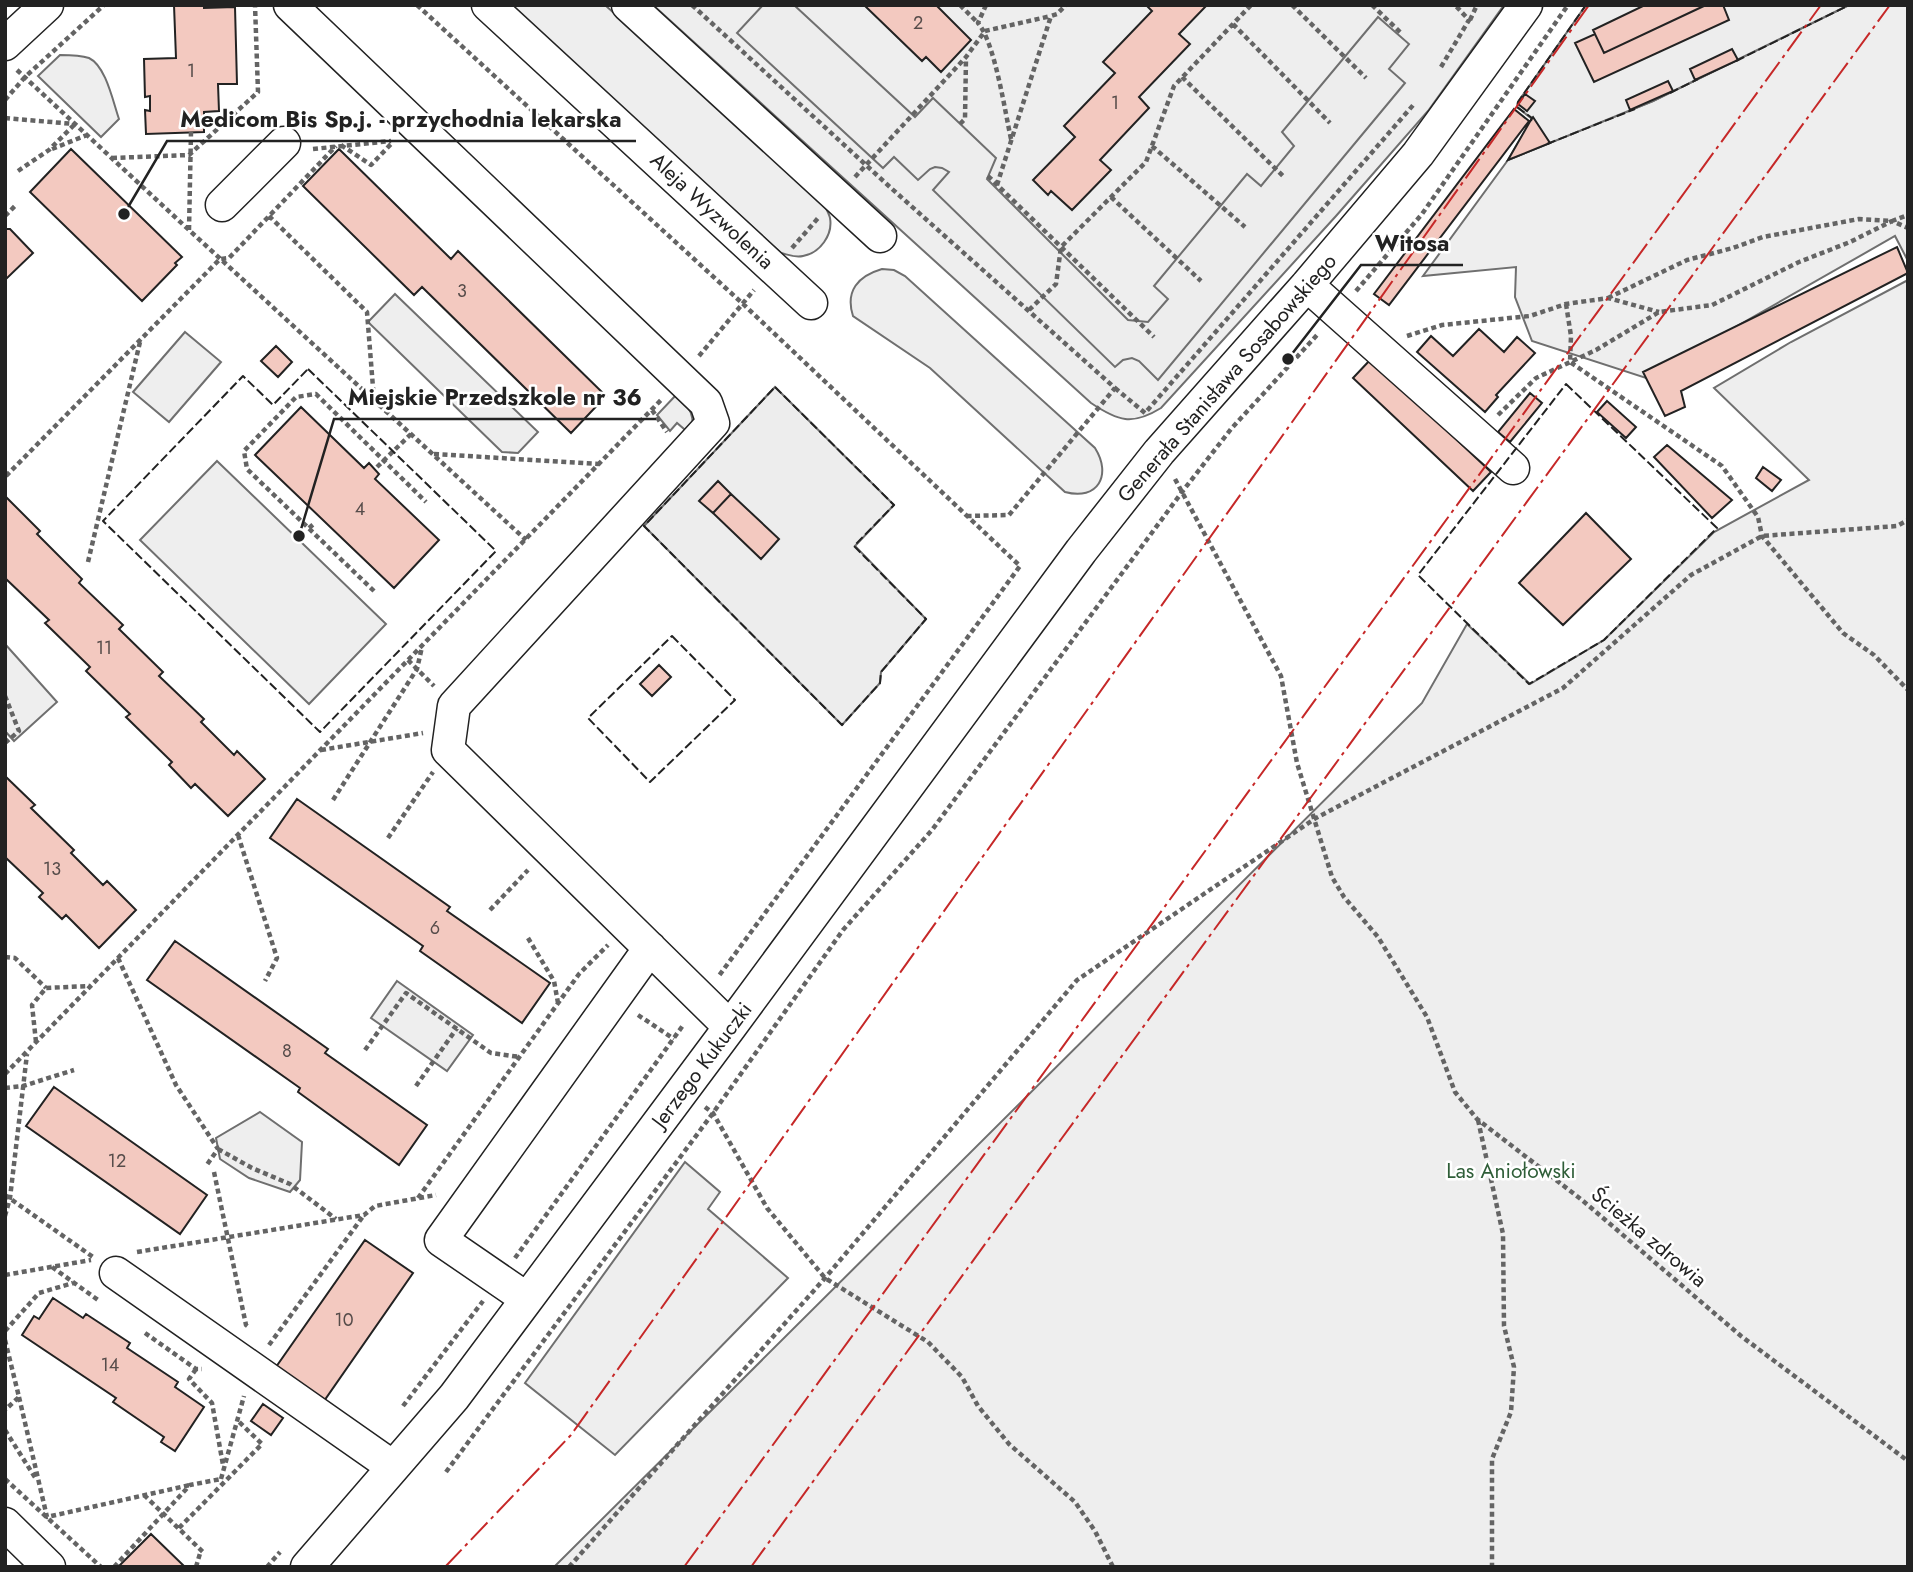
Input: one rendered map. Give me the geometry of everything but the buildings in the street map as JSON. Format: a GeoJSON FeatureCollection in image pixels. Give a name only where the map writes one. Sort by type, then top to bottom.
{"type":"FeatureCollection","features":[{"type":"Feature","properties":{"kind":"street"},"geometry":{"type":"LineString","coordinates":[[5,44],[47,5]]}},
{"type":"Feature","properties":{"kind":"street"},"geometry":{"type":"LineString","coordinates":[[290,5],[706,403],[713,423],[454,706],[449,739],[627,926],[730,1027]]}},
{"type":"Feature","properties":{"kind":"street","name":"Aleja Wyzwolenia"},"geometry":{"type":"LineString","coordinates":[[488,5],[811,303]]}},
{"type":"Feature","properties":{"kind":"street"},"geometry":{"type":"LineString","coordinates":[[628,5],[880,236]]}},
{"type":"Feature","properties":{"kind":"street","name":"Generała Stanisława Sosabowskiego"},"geometry":{"type":"LineString","coordinates":[[1081,551],[1159,452],[1307,285],[1418,154],[1526,5]]}},
{"type":"Feature","properties":{"kind":"street"},"geometry":{"type":"LineString","coordinates":[[222,205],[284,143]]}},
{"type":"Feature","properties":{"kind":"street"},"geometry":{"type":"LineString","coordinates":[[1307,285],[1513,468]]}},
{"type":"Feature","properties":{"kind":"street","name":"Jerzego Kukuczki"},"geometry":{"type":"LineString","coordinates":[[296,1557],[393,1467],[454,1397],[1081,551]]}},
{"type":"Feature","properties":{"kind":"street"},"geometry":{"type":"LineString","coordinates":[[527,1299],[441,1240],[650,948]]}},
{"type":"Feature","properties":{"kind":"street"},"geometry":{"type":"LineString","coordinates":[[126,1263],[261,1355],[393,1467]]}},
{"type":"Feature","properties":{"kind":"street"},"geometry":{"type":"LineString","coordinates":[[5,1524],[49,1567]]}},
{"type":"Feature","properties":{"kind":"path"},"geometry":{"type":"LineString","coordinates":[[5,100],[25,77],[104,5]]}},
{"type":"Feature","properties":{"kind":"path"},"geometry":{"type":"LineString","coordinates":[[112,158],[189,155],[258,92],[254,5]]}},
{"type":"Feature","properties":{"kind":"path"},"geometry":{"type":"LineString","coordinates":[[398,1414],[499,1280],[1020,566],[742,303],[417,5]]}},
{"type":"Feature","properties":{"kind":"path"},"geometry":{"type":"LineString","coordinates":[[692,5],[866,165],[1145,412],[1416,102]]}},
{"type":"Feature","properties":{"kind":"path"},"geometry":{"type":"LineString","coordinates":[[960,5],[985,31],[1012,140]]}},
{"type":"Feature","properties":{"kind":"path"},"geometry":{"type":"LineString","coordinates":[[978,23],[986,5]]}},
{"type":"Feature","properties":{"kind":"path"},"geometry":{"type":"LineString","coordinates":[[5,1074],[681,379],[742,303],[966,57],[985,31],[1051,16],[1066,5]]}},
{"type":"Feature","properties":{"kind":"path"},"geometry":{"type":"LineString","coordinates":[[1029,310],[1056,284],[1060,247],[1146,162],[1174,86],[1251,5]]}},
{"type":"Feature","properties":{"kind":"path"},"geometry":{"type":"LineString","coordinates":[[1292,5],[1366,78]]}},
{"type":"Feature","properties":{"kind":"path"},"geometry":{"type":"LineString","coordinates":[[1372,5],[1402,34]]}},
{"type":"Feature","properties":{"kind":"path"},"geometry":{"type":"LineString","coordinates":[[1455,5],[1469,20]]}},
{"type":"Feature","properties":{"kind":"path"},"geometry":{"type":"LineString","coordinates":[[1436,75],[1477,5]]}},
{"type":"Feature","properties":{"kind":"path"},"geometry":{"type":"LineString","coordinates":[[446,1472],[713,1113],[843,930],[932,830],[1231,429],[1338,312],[1422,214],[1568,5]]}},
{"type":"Feature","properties":{"kind":"path"},"geometry":{"type":"LineString","coordinates":[[998,185],[1051,16]]}},
{"type":"Feature","properties":{"kind":"path"},"geometry":{"type":"LineString","coordinates":[[1233,24],[1330,123]]}},
{"type":"Feature","properties":{"kind":"path"},"geometry":{"type":"LineString","coordinates":[[960,124],[965,119],[966,57]]}},
{"type":"Feature","properties":{"kind":"path"},"geometry":{"type":"LineString","coordinates":[[25,77],[526,540]]}},
{"type":"Feature","properties":{"kind":"path"},"geometry":{"type":"LineString","coordinates":[[1182,77],[1285,178]]}},
{"type":"Feature","properties":{"kind":"path"},"geometry":{"type":"LineString","coordinates":[[5,118],[75,124]]}},
{"type":"Feature","properties":{"kind":"path"},"geometry":{"type":"LineString","coordinates":[[18,171],[49,150],[75,124]]}},
{"type":"Feature","properties":{"kind":"path"},"geometry":{"type":"LineString","coordinates":[[189,230],[191,132]]}},
{"type":"Feature","properties":{"kind":"path"},"geometry":{"type":"LineString","coordinates":[[49,150],[87,135]]}},
{"type":"Feature","properties":{"kind":"path"},"geometry":{"type":"LineString","coordinates":[[326,147],[395,140],[371,164],[338,146]]}},
{"type":"Feature","properties":{"kind":"path"},"geometry":{"type":"LineString","coordinates":[[6,476],[220,259],[229,258],[338,146]]}},
{"type":"Feature","properties":{"kind":"path"},"geometry":{"type":"LineString","coordinates":[[1152,146],[1245,227]]}},
{"type":"Feature","properties":{"kind":"path"},"geometry":{"type":"LineString","coordinates":[[988,176],[1154,337]]}},
{"type":"Feature","properties":{"kind":"path"},"geometry":{"type":"LineString","coordinates":[[1111,197],[1201,281]]}},
{"type":"Feature","properties":{"kind":"path"},"geometry":{"type":"LineString","coordinates":[[5,216],[17,204]]}},
{"type":"Feature","properties":{"kind":"path"},"geometry":{"type":"LineString","coordinates":[[1608,298],[1659,312],[1712,305],[1799,262],[1908,215]]}},
{"type":"Feature","properties":{"kind":"path"},"geometry":{"type":"LineString","coordinates":[[269,216],[367,312],[374,400]]}},
{"type":"Feature","properties":{"kind":"path"},"geometry":{"type":"LineString","coordinates":[[1376,345],[1442,325],[1530,316],[1566,304],[1608,298],[1687,260],[1763,237],[1859,219],[1892,221],[1908,228]]}},
{"type":"Feature","properties":{"kind":"path"},"geometry":{"type":"LineString","coordinates":[[1566,304],[1571,336],[1570,362]]}},
{"type":"Feature","properties":{"kind":"path"},"geometry":{"type":"LineString","coordinates":[[1477,435],[1536,378],[1596,349],[1659,312]]}},
{"type":"Feature","properties":{"kind":"path"},"geometry":{"type":"LineString","coordinates":[[88,562],[140,341]]}},
{"type":"Feature","properties":{"kind":"path"},"geometry":{"type":"LineString","coordinates":[[1570,362],[1722,466],[1758,517],[1762,536],[1843,633],[1874,655],[1908,690]]}},
{"type":"Feature","properties":{"kind":"path"},"geometry":{"type":"LineString","coordinates":[[967,516],[1009,515],[1115,388]]}},
{"type":"Feature","properties":{"kind":"path"},"geometry":{"type":"LineString","coordinates":[[374,591],[247,469],[244,451],[296,397],[316,394],[426,502]]}},
{"type":"Feature","properties":{"kind":"path"},"geometry":{"type":"LineString","coordinates":[[377,467],[411,434]]}},
{"type":"Feature","properties":{"kind":"path"},"geometry":{"type":"LineString","coordinates":[[433,454],[599,464]]}},
{"type":"Feature","properties":{"kind":"path","name":"Ścieżka zdrowia"},"geometry":{"type":"LineString","coordinates":[[1182,492],[1281,676],[1297,762],[1332,877],[1344,897],[1378,937],[1427,1017],[1455,1092],[1477,1119],[1582,1200],[1741,1336],[1908,1461]]}},
{"type":"Feature","properties":{"kind":"path"},"geometry":{"type":"LineString","coordinates":[[569,1567],[825,1278],[1077,981],[1316,818],[1563,688],[1691,575],[1762,536],[1897,526],[1908,520]]}},
{"type":"Feature","properties":{"kind":"path"},"geometry":{"type":"LineString","coordinates":[[309,528],[315,523]]}},
{"type":"Feature","properties":{"kind":"path"},"geometry":{"type":"LineString","coordinates":[[333,800],[417,669],[422,646]]}},
{"type":"Feature","properties":{"kind":"path"},"geometry":{"type":"LineString","coordinates":[[5,696],[19,730],[5,743]]}},
{"type":"Feature","properties":{"kind":"path"},"geometry":{"type":"LineString","coordinates":[[320,750],[370,742],[449,739]]}},
{"type":"Feature","properties":{"kind":"path"},"geometry":{"type":"LineString","coordinates":[[388,838],[449,739]]}},
{"type":"Feature","properties":{"kind":"path"},"geometry":{"type":"LineString","coordinates":[[238,835],[277,958],[265,981]]}},
{"type":"Feature","properties":{"kind":"path"},"geometry":{"type":"LineString","coordinates":[[418,1198],[579,974],[627,926]]}},
{"type":"Feature","properties":{"kind":"path"},"geometry":{"type":"LineString","coordinates":[[528,938],[554,981],[558,1004]]}},
{"type":"Feature","properties":{"kind":"path"},"geometry":{"type":"LineString","coordinates":[[5,957],[15,958],[46,988],[91,986]]}},
{"type":"Feature","properties":{"kind":"path"},"geometry":{"type":"LineString","coordinates":[[118,958],[176,1085],[218,1149],[252,1168],[290,1184],[336,1219]]}},
{"type":"Feature","properties":{"kind":"path"},"geometry":{"type":"LineString","coordinates":[[36,1042],[32,1005],[46,988]]}},
{"type":"Feature","properties":{"kind":"path"},"geometry":{"type":"LineString","coordinates":[[365,1050],[406,993],[491,1053],[520,1057]]}},
{"type":"Feature","properties":{"kind":"path"},"geometry":{"type":"LineString","coordinates":[[614,999],[674,1039]]}},
{"type":"Feature","properties":{"kind":"path"},"geometry":{"type":"LineString","coordinates":[[416,1086],[457,1028]]}},
{"type":"Feature","properties":{"kind":"path"},"geometry":{"type":"LineString","coordinates":[[5,1216],[27,1052]]}},
{"type":"Feature","properties":{"kind":"path"},"geometry":{"type":"LineString","coordinates":[[5,1088],[23,1086],[75,1070]]}},
{"type":"Feature","properties":{"kind":"path"},"geometry":{"type":"LineString","coordinates":[[684,1089],[713,1113],[767,1208],[825,1278],[928,1342],[962,1377],[978,1406],[1009,1444],[1075,1502],[1095,1531],[1113,1567]]}},
{"type":"Feature","properties":{"kind":"path"},"geometry":{"type":"LineString","coordinates":[[1477,1119],[1503,1234],[1504,1326],[1514,1367],[1511,1412],[1492,1459],[1492,1567]]}},
{"type":"Feature","properties":{"kind":"path"},"geometry":{"type":"LineString","coordinates":[[206,1166],[218,1149]]}},
{"type":"Feature","properties":{"kind":"path"},"geometry":{"type":"LineString","coordinates":[[214,1172],[246,1325],[254,1331]]}},
{"type":"Feature","properties":{"kind":"path"},"geometry":{"type":"LineString","coordinates":[[222,1481],[237,1420],[261,1355],[364,1215],[375,1206],[478,1188]]}},
{"type":"Feature","properties":{"kind":"path"},"geometry":{"type":"LineString","coordinates":[[5,1275],[96,1259],[7,1197]]}},
{"type":"Feature","properties":{"kind":"path"},"geometry":{"type":"LineString","coordinates":[[126,1263],[228,1237],[364,1215]]}},
{"type":"Feature","properties":{"kind":"path"},"geometry":{"type":"LineString","coordinates":[[5,1331],[38,1293],[74,1282]]}},
{"type":"Feature","properties":{"kind":"path"},"geometry":{"type":"LineString","coordinates":[[261,1355],[262,1337]]}},
{"type":"Feature","properties":{"kind":"path"},"geometry":{"type":"LineString","coordinates":[[5,1340],[47,1517]]}},
{"type":"Feature","properties":{"kind":"path"},"geometry":{"type":"LineString","coordinates":[[196,1369],[190,1379],[212,1403],[223,1469]]}},
{"type":"Feature","properties":{"kind":"path"},"geometry":{"type":"LineString","coordinates":[[5,1410],[19,1397]]}},
{"type":"Feature","properties":{"kind":"path"},"geometry":{"type":"LineString","coordinates":[[178,1528],[222,1481],[262,1444],[237,1420]]}},
{"type":"Feature","properties":{"kind":"path"},"geometry":{"type":"LineString","coordinates":[[5,1430],[39,1483]]}},
{"type":"Feature","properties":{"kind":"path"},"geometry":{"type":"LineString","coordinates":[[5,1479],[101,1567]]}},
{"type":"Feature","properties":{"kind":"path"},"geometry":{"type":"LineString","coordinates":[[47,1517],[190,1485],[222,1481]]}},
{"type":"Feature","properties":{"kind":"path"},"geometry":{"type":"LineString","coordinates":[[114,1567],[190,1485]]}},
{"type":"Feature","properties":{"kind":"path"},"geometry":{"type":"LineString","coordinates":[[144,1495],[203,1552],[196,1567]]}},
{"type":"Feature","properties":{"kind":"path"},"geometry":{"type":"LineString","coordinates":[[267,1567],[296,1557]]}},
{"type":"Feature","properties":{"kind":"green space"},"geometry":{"type":"Polygon","coordinates":[[[510,5],[605,5],[823,202],[830,224],[824,242],[815,251],[803,256],[781,253],[510,5]]]}},
{"type":"Feature","properties":{"kind":"green space"},"geometry":{"type":"Polygon","coordinates":[[[653,5],[1504,5],[1428,111],[1161,408],[1142,417],[1125,419],[1109,414],[1091,403],[653,5]]]}},
{"type":"Feature","properties":{"kind":"green space"},"geometry":{"type":"Polygon","coordinates":[[[1849,5],[1908,5],[1908,261],[1895,236],[1646,378],[1532,341],[1515,297],[1516,267],[1423,276],[1508,160],[1653,101],[1849,5]]]}},
{"type":"Feature","properties":{"kind":"green space"},"geometry":{"type":"Polygon","coordinates":[[[60,55],[89,58],[104,76],[119,119],[101,137],[38,76],[60,55]]]}},
{"type":"Feature","properties":{"kind":"green space"},"geometry":{"type":"Polygon","coordinates":[[[882,269],[894,270],[905,276],[1095,448],[1102,468],[1099,484],[1086,493],[1065,492],[930,368],[853,316],[852,292],[860,280],[882,269]]]}},
{"type":"Feature","properties":{"kind":"green space","name":"Las Aniołowski"},"geometry":{"type":"Polygon","coordinates":[[[1908,280],[1908,1567],[554,1567],[1422,703],[1467,624],[1530,684],[1604,640],[1714,532],[1809,480],[1714,388],[1791,342],[1908,280]]]}},
{"type":"Feature","properties":{"kind":"green space"},"geometry":{"type":"Polygon","coordinates":[[[395,294],[538,432],[518,453],[502,452],[368,322],[395,294]]]}},
{"type":"Feature","properties":{"kind":"green space"},"geometry":{"type":"Polygon","coordinates":[[[185,332],[221,362],[169,422],[133,392],[185,332]]]}},
{"type":"Feature","properties":{"kind":"green space"},"geometry":{"type":"Polygon","coordinates":[[[677,394],[691,413],[691,435],[677,423],[670,431],[657,415],[677,394]]]}},
{"type":"Feature","properties":{"kind":"green space"},"geometry":{"type":"Polygon","coordinates":[[[217,461],[386,624],[309,704],[140,540],[217,461]]]}},
{"type":"Feature","properties":{"kind":"green space"},"geometry":{"type":"Polygon","coordinates":[[[5,644],[57,702],[14,741],[5,731],[5,644]]]}},
{"type":"Feature","properties":{"kind":"green space"},"geometry":{"type":"Polygon","coordinates":[[[397,981],[473,1035],[447,1071],[371,1018],[397,981]]]}},
{"type":"Feature","properties":{"kind":"green space"},"geometry":{"type":"Polygon","coordinates":[[[260,1112],[302,1142],[300,1180],[290,1192],[249,1178],[220,1159],[216,1138],[260,1112]]]}},
{"type":"Feature","properties":{"kind":"green space"},"geometry":{"type":"Polygon","coordinates":[[[685,1162],[720,1192],[708,1209],[788,1278],[615,1455],[525,1383],[685,1162]]]}},
{"type":"Feature","properties":{"kind":"shaded area"},"geometry":{"type":"Polygon","coordinates":[[[763,5],[794,5],[915,117],[933,98],[996,158],[987,179],[1128,320],[1148,322],[1168,299],[1154,286],[1247,174],[1261,186],[1294,146],[1282,132],[1378,17],[1409,44],[1389,69],[1405,83],[1158,380],[1139,361],[1132,358],[1123,360],[1115,367],[933,190],[949,172],[935,167],[918,180],[894,157],[883,168],[737,33],[763,5]]]}},
{"type":"Feature","properties":{"kind":"shaded area"},"geometry":{"type":"Polygon","coordinates":[[[1586,5],[1849,5],[1653,101],[1508,160],[1532,119],[1517,107],[1518,102],[1586,5]]]}},
{"type":"Feature","properties":{"kind":"shaded area"},"geometry":{"type":"Polygon","coordinates":[[[775,387],[894,505],[855,546],[926,619],[881,672],[880,683],[842,725],[644,526],[775,387]]]}},
{"type":"Feature","properties":{"kind":"fence"},"geometry":{"type":"LineString","coordinates":[[1531,121],[1532,118],[1517,107],[1518,102],[1586,5]]}},
{"type":"Feature","properties":{"kind":"fence"},"geometry":{"type":"LineString","coordinates":[[1736,61],[1849,5]]}},
{"type":"Feature","properties":{"kind":"fence"},"geometry":{"type":"LineString","coordinates":[[1670,93],[1698,79]]}},
{"type":"Feature","properties":{"kind":"fence"},"geometry":{"type":"LineString","coordinates":[[1547,144],[1635,109]]}},
{"type":"Feature","properties":{"kind":"fence"},"geometry":{"type":"LineString","coordinates":[[308,369],[496,551],[320,732],[103,521],[243,376],[273,405],[308,369]]}},
{"type":"Feature","properties":{"kind":"fence"},"geometry":{"type":"LineString","coordinates":[[1566,384],[1717,528],[1604,640],[1529,684],[1418,575],[1566,384]]}},
{"type":"Feature","properties":{"kind":"fence"},"geometry":{"type":"LineString","coordinates":[[775,387],[894,505],[854,546],[926,619],[881,672],[880,683],[842,725],[644,526],[775,387]]}},
{"type":"Feature","properties":{"kind":"fence"},"geometry":{"type":"LineString","coordinates":[[672,636],[735,700],[650,782],[588,718],[672,636]]}},
{"type":"Feature","properties":{"kind":"power"},"geometry":{"type":"LineString","coordinates":[[445,1567],[571,1435],[1589,5]]}},
{"type":"Feature","properties":{"kind":"power"},"geometry":{"type":"LineString","coordinates":[[684,1567],[1821,5]]}},
{"type":"Feature","properties":{"kind":"power"},"geometry":{"type":"LineString","coordinates":[[751,1567],[1890,5]]}},
{"type":"Feature","properties":{"kind":"place","name":"Medicom Bis Sp.j. - przychodnia lekarska"},"geometry":{"type":"Point","coordinates":[124,214]}},
{"type":"Feature","properties":{"kind":"place","name":"Witosa"},"geometry":{"type":"Point","coordinates":[1288,359]}},
{"type":"Feature","properties":{"kind":"place","name":"Miejskie Przedszkole nr 36"},"geometry":{"type":"Point","coordinates":[299,536]}}]}
